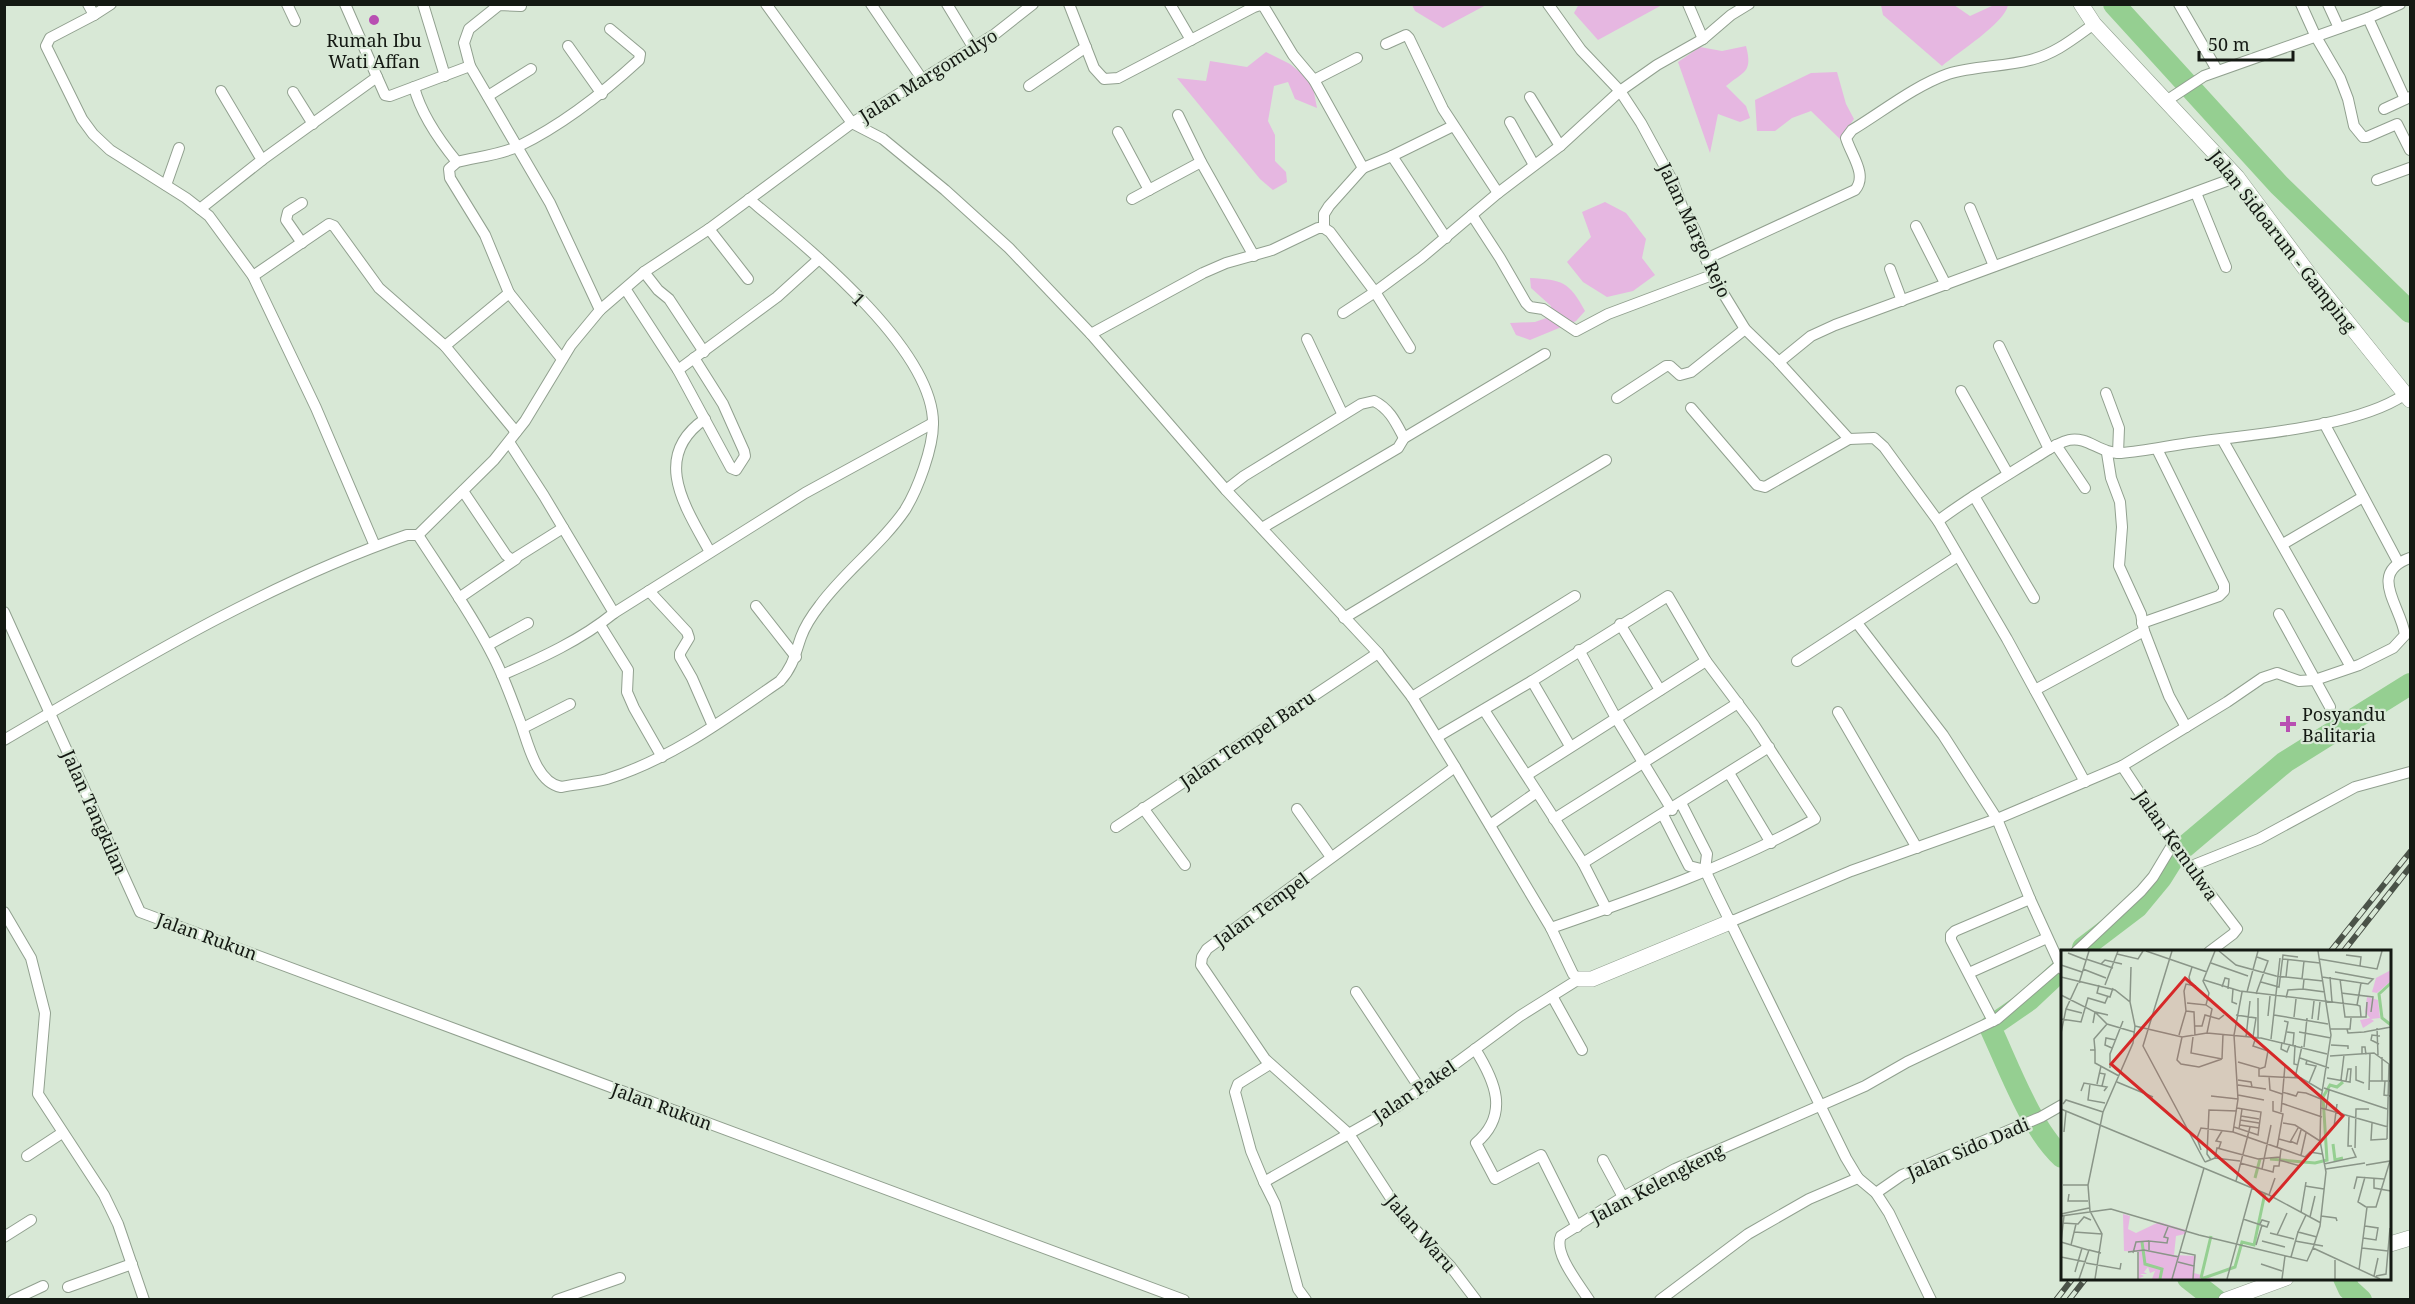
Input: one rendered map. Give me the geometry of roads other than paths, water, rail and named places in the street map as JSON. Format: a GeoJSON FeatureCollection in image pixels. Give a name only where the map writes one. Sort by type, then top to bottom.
{"type":"FeatureCollection","features":[{"type":"Feature","properties":{"kind":"main road","name":"Jalan Sidoarum - Gamping"},"geometry":{"type":"LineString","coordinates":[[2081,4],[2094,24],[2237,177],[2312,278],[2407,397]]}},
{"type":"Feature","properties":{"kind":"main road"},"geometry":{"type":"LineString","coordinates":[[1580,979],[1592,978],[1730,922]]}},
{"type":"Feature","properties":{"kind":"main road"},"geometry":{"type":"LineString","coordinates":[[2391,1244],[2410,1238]]}},
{"type":"Feature","properties":{"kind":"main road"},"geometry":{"type":"LineString","coordinates":[[2226,1299],[2280,1280]]}},
{"type":"Feature","properties":{"kind":"street"},"geometry":{"type":"LineString","coordinates":[[88,4],[94,15]]}},
{"type":"Feature","properties":{"kind":"street"},"geometry":{"type":"LineString","coordinates":[[111,4],[50,38],[46,46],[82,119],[93,134],[110,150],[166,185],[209,216],[253,276],[316,408],[375,546]]}},
{"type":"Feature","properties":{"kind":"street"},"geometry":{"type":"LineString","coordinates":[[287,4],[295,21]]}},
{"type":"Feature","properties":{"kind":"street"},"geometry":{"type":"LineString","coordinates":[[345,4],[385,95],[390,96],[470,66]]}},
{"type":"Feature","properties":{"kind":"street"},"geometry":{"type":"LineString","coordinates":[[423,4],[445,76]]}},
{"type":"Feature","properties":{"kind":"street"},"geometry":{"type":"LineString","coordinates":[[766,4],[852,123],[883,139],[945,190],[1009,248],[1091,334],[1226,490],[1378,652],[1412,697],[1437,737],[1551,928],[1573,974],[1580,979]]}},
{"type":"Feature","properties":{"kind":"street"},"geometry":{"type":"LineString","coordinates":[[871,4],[922,79]]}},
{"type":"Feature","properties":{"kind":"street"},"geometry":{"type":"LineString","coordinates":[[947,4],[974,47]]}},
{"type":"Feature","properties":{"kind":"street","name":"Jalan Margomulyo"},"geometry":{"type":"LineString","coordinates":[[418,536],[494,460],[512,437],[584,327],[600,310],[644,273],[709,229],[852,123],[1014,21],[1033,4]]}},
{"type":"Feature","properties":{"kind":"street"},"geometry":{"type":"LineString","coordinates":[[1069,4],[1094,68],[1100,77],[1110,80],[1260,5],[1264,7],[1293,55],[1314,80],[1363,168]]}},
{"type":"Feature","properties":{"kind":"street"},"geometry":{"type":"LineString","coordinates":[[1170,4],[1191,40]]}},
{"type":"Feature","properties":{"kind":"street","name":"Jalan Margo Rejo"},"geometry":{"type":"LineString","coordinates":[[1548,4],[1581,50],[1620,91],[1655,147],[1695,230],[1712,275],[1745,329],[1779,362],[1849,439]]}},
{"type":"Feature","properties":{"kind":"street"},"geometry":{"type":"LineString","coordinates":[[1688,4],[1703,39]]}},
{"type":"Feature","properties":{"kind":"street"},"geometry":{"type":"LineString","coordinates":[[1343,313],[1375,292],[1446,238],[1498,193],[1560,146],[1620,91],[1657,65],[1703,39],[1731,15],[1749,4]]}},
{"type":"Feature","properties":{"kind":"street"},"geometry":{"type":"LineString","coordinates":[[2179,4],[2217,70]]}},
{"type":"Feature","properties":{"kind":"street"},"geometry":{"type":"LineString","coordinates":[[2301,4],[2315,35],[2340,78],[2354,126],[2359,135],[2367,137],[2397,124],[2410,150]]}},
{"type":"Feature","properties":{"kind":"street"},"geometry":{"type":"LineString","coordinates":[[2328,4],[2339,28]]}},
{"type":"Feature","properties":{"kind":"street"},"geometry":{"type":"LineString","coordinates":[[521,6],[499,5],[469,29],[464,43],[470,66],[550,203],[600,310]]}},
{"type":"Feature","properties":{"kind":"street"},"geometry":{"type":"LineString","coordinates":[[2166,101],[2195,80],[2217,70],[2368,18],[2398,5]]}},
{"type":"Feature","properties":{"kind":"street"},"geometry":{"type":"LineString","coordinates":[[2368,18],[2408,98],[2384,109]]}},
{"type":"Feature","properties":{"kind":"street"},"geometry":{"type":"LineString","coordinates":[[1706,259],[1854,190],[1860,184],[1861,177],[1846,138],[1852,130],[1922,87],[1949,74],[2028,61],[2046,55],[2061,48],[2094,24]]}},
{"type":"Feature","properties":{"kind":"street"},"geometry":{"type":"LineString","coordinates":[[562,359],[509,293],[485,235],[450,178],[449,169],[457,162],[517,147],[583,108],[602,94],[639,60],[640,54],[610,28]]}},
{"type":"Feature","properties":{"kind":"street"},"geometry":{"type":"LineString","coordinates":[[1386,44],[1406,34],[1443,109],[1498,193]]}},
{"type":"Feature","properties":{"kind":"street"},"geometry":{"type":"LineString","coordinates":[[568,46],[602,94]]}},
{"type":"Feature","properties":{"kind":"street"},"geometry":{"type":"LineString","coordinates":[[1029,86],[1086,47]]}},
{"type":"Feature","properties":{"kind":"street"},"geometry":{"type":"LineString","coordinates":[[1314,80],[1357,58]]}},
{"type":"Feature","properties":{"kind":"street"},"geometry":{"type":"LineString","coordinates":[[488,96],[531,69]]}},
{"type":"Feature","properties":{"kind":"street"},"geometry":{"type":"LineString","coordinates":[[200,209],[262,160],[377,77]]}},
{"type":"Feature","properties":{"kind":"street"},"geometry":{"type":"LineString","coordinates":[[414,87],[442,145],[457,162]]}},
{"type":"Feature","properties":{"kind":"street"},"geometry":{"type":"LineString","coordinates":[[221,91],[262,160]]}},
{"type":"Feature","properties":{"kind":"street"},"geometry":{"type":"LineString","coordinates":[[293,92],[313,124]]}},
{"type":"Feature","properties":{"kind":"street"},"geometry":{"type":"LineString","coordinates":[[1530,97],[1560,146]]}},
{"type":"Feature","properties":{"kind":"street"},"geometry":{"type":"LineString","coordinates":[[1178,115],[1201,162],[1254,256]]}},
{"type":"Feature","properties":{"kind":"street"},"geometry":{"type":"LineString","coordinates":[[1510,122],[1534,165]]}},
{"type":"Feature","properties":{"kind":"street"},"geometry":{"type":"LineString","coordinates":[[1324,228],[1324,214],[1329,206],[1363,168],[1453,126]]}},
{"type":"Feature","properties":{"kind":"street"},"geometry":{"type":"LineString","coordinates":[[1118,132],[1149,190]]}},
{"type":"Feature","properties":{"kind":"street"},"geometry":{"type":"LineString","coordinates":[[166,185],[179,148]]}},
{"type":"Feature","properties":{"kind":"street"},"geometry":{"type":"LineString","coordinates":[[1392,156],[1446,238]]}},
{"type":"Feature","properties":{"kind":"street"},"geometry":{"type":"LineString","coordinates":[[1132,199],[1201,162]]}},
{"type":"Feature","properties":{"kind":"street"},"geometry":{"type":"LineString","coordinates":[[2377,180],[2410,168]]}},
{"type":"Feature","properties":{"kind":"street"},"geometry":{"type":"LineString","coordinates":[[1779,362],[1811,336],[2237,177]]}},
{"type":"Feature","properties":{"kind":"street"},"geometry":{"type":"LineString","coordinates":[[2196,193],[2226,267]]}},
{"type":"Feature","properties":{"kind":"street","name":"1"},"geometry":{"type":"LineString","coordinates":[[749,199],[819,259],[884,323],[902,346],[927,397],[933,423]]}},
{"type":"Feature","properties":{"kind":"street"},"geometry":{"type":"LineString","coordinates":[[302,203],[288,212],[286,220],[302,243]]}},
{"type":"Feature","properties":{"kind":"street"},"geometry":{"type":"LineString","coordinates":[[1970,208],[1994,267]]}},
{"type":"Feature","properties":{"kind":"street"},"geometry":{"type":"LineString","coordinates":[[1472,215],[1526,303],[1530,307],[1543,309],[1576,331],[1608,314],[1712,275]]}},
{"type":"Feature","properties":{"kind":"street"},"geometry":{"type":"LineString","coordinates":[[253,276],[329,224],[334,226],[379,288],[445,346],[512,437],[614,613]]}},
{"type":"Feature","properties":{"kind":"street"},"geometry":{"type":"LineString","coordinates":[[1916,226],[1947,285]]}},
{"type":"Feature","properties":{"kind":"street"},"geometry":{"type":"LineString","coordinates":[[1091,334],[1203,273],[1226,263],[1284,245],[1308,232],[1324,228],[1330,232],[1375,292],[1410,348]]}},
{"type":"Feature","properties":{"kind":"street"},"geometry":{"type":"LineString","coordinates":[[709,229],[748,279]]}},
{"type":"Feature","properties":{"kind":"street"},"geometry":{"type":"LineString","coordinates":[[678,370],[777,297],[819,259]]}},
{"type":"Feature","properties":{"kind":"street"},"geometry":{"type":"LineString","coordinates":[[1890,269],[1902,301]]}},
{"type":"Feature","properties":{"kind":"street"},"geometry":{"type":"LineString","coordinates":[[644,273],[669,299],[704,352]]}},
{"type":"Feature","properties":{"kind":"street"},"geometry":{"type":"LineString","coordinates":[[626,290],[678,370],[731,468],[736,470],[745,454],[723,404],[694,358]]}},
{"type":"Feature","properties":{"kind":"street"},"geometry":{"type":"LineString","coordinates":[[445,346],[509,293]]}},
{"type":"Feature","properties":{"kind":"street"},"geometry":{"type":"LineString","coordinates":[[1617,398],[1666,366],[1670,366],[1680,375],[1691,372],[1745,329]]}},
{"type":"Feature","properties":{"kind":"street"},"geometry":{"type":"LineString","coordinates":[[1307,339],[1342,414]]}},
{"type":"Feature","properties":{"kind":"street"},"geometry":{"type":"LineString","coordinates":[[1999,346],[2052,447],[2085,488]]}},
{"type":"Feature","properties":{"kind":"street"},"geometry":{"type":"LineString","coordinates":[[1262,528],[1398,448],[1404,438],[1545,354]]}},
{"type":"Feature","properties":{"kind":"street"},"geometry":{"type":"LineString","coordinates":[[1961,391],[2008,474]]}},
{"type":"Feature","properties":{"kind":"street"},"geometry":{"type":"LineString","coordinates":[[2106,393],[2119,428],[2113,453],[2111,478],[2120,502],[2122,527],[2119,566],[2140,614],[2169,696],[2186,727]]}},
{"type":"Feature","properties":{"kind":"street"},"geometry":{"type":"LineString","coordinates":[[1938,521],[2052,447],[2078,439],[2113,453],[2157,449],[2324,423],[2361,414],[2407,397]]}},
{"type":"Feature","properties":{"kind":"street"},"geometry":{"type":"LineString","coordinates":[[1226,490],[1244,476],[1361,404],[1374,401],[1384,406],[1392,415],[1404,438]]}},
{"type":"Feature","properties":{"kind":"street"},"geometry":{"type":"LineString","coordinates":[[1691,408],[1757,485],[1765,487],[1849,439],[1874,438],[1884,447],[1938,521],[2085,782]]}},
{"type":"Feature","properties":{"kind":"street"},"geometry":{"type":"LineString","coordinates":[[705,419],[691,430],[684,442],[675,474],[682,499],[710,552]]}},
{"type":"Feature","properties":{"kind":"street"},"geometry":{"type":"LineString","coordinates":[[502,675],[600,625],[614,613],[805,493],[933,423]]}},
{"type":"Feature","properties":{"kind":"street"},"geometry":{"type":"LineString","coordinates":[[4,740],[215,621],[327,566],[407,535],[418,536],[488,645],[541,773],[554,785],[561,786],[605,779],[662,757],[701,736],[780,681],[790,670],[802,635],[820,605],[905,509],[925,462],[933,423]]}},
{"type":"Feature","properties":{"kind":"street"},"geometry":{"type":"LineString","coordinates":[[2324,423],[2398,562]]}},
{"type":"Feature","properties":{"kind":"street"},"geometry":{"type":"LineString","coordinates":[[2222,439],[2351,667]]}},
{"type":"Feature","properties":{"kind":"street"},"geometry":{"type":"LineString","coordinates":[[2035,690],[2143,627],[2219,596],[2224,591],[2224,585],[2157,449]]}},
{"type":"Feature","properties":{"kind":"street"},"geometry":{"type":"LineString","coordinates":[[1344,618],[1606,460]]}},
{"type":"Feature","properties":{"kind":"street"},"geometry":{"type":"LineString","coordinates":[[463,491],[506,555],[512,560],[516,559]]}},
{"type":"Feature","properties":{"kind":"street"},"geometry":{"type":"LineString","coordinates":[[1974,496],[2034,598]]}},
{"type":"Feature","properties":{"kind":"street"},"geometry":{"type":"LineString","coordinates":[[2283,544],[2363,497]]}},
{"type":"Feature","properties":{"kind":"street"},"geometry":{"type":"LineString","coordinates":[[459,598],[563,528]]}},
{"type":"Feature","properties":{"kind":"street"},"geometry":{"type":"LineString","coordinates":[[1797,661],[1958,556]]}},
{"type":"Feature","properties":{"kind":"street"},"geometry":{"type":"LineString","coordinates":[[1730,922],[1851,872],[1997,819],[2122,766],[2262,678],[2277,673],[2299,681],[2315,680],[2394,648],[2405,635],[2390,596],[2388,583],[2390,573],[2398,562],[2410,558]]}},
{"type":"Feature","properties":{"kind":"street"},"geometry":{"type":"LineString","coordinates":[[649,591],[687,632],[689,638],[680,657],[713,726]]}},
{"type":"Feature","properties":{"kind":"street"},"geometry":{"type":"LineString","coordinates":[[1412,697],[1575,596]]}},
{"type":"Feature","properties":{"kind":"street"},"geometry":{"type":"LineString","coordinates":[[1437,737],[1668,596],[1706,661],[1769,747],[1815,819],[1772,843],[1607,910],[1551,928]]}},
{"type":"Feature","properties":{"kind":"street"},"geometry":{"type":"LineString","coordinates":[[756,606],[796,657]]}},
{"type":"Feature","properties":{"kind":"street","name":"Jalan Tangkilan"},"geometry":{"type":"LineString","coordinates":[[4,612],[140,912]]}},
{"type":"Feature","properties":{"kind":"street"},"geometry":{"type":"LineString","coordinates":[[2279,614],[2330,707]]}},
{"type":"Feature","properties":{"kind":"street"},"geometry":{"type":"LineString","coordinates":[[488,645],[528,623]]}},
{"type":"Feature","properties":{"kind":"street"},"geometry":{"type":"LineString","coordinates":[[1857,623],[1943,735],[1997,819],[2047,938],[2061,964]]}},
{"type":"Feature","properties":{"kind":"street"},"geometry":{"type":"LineString","coordinates":[[1620,624],[1660,690]]}},
{"type":"Feature","properties":{"kind":"street"},"geometry":{"type":"LineString","coordinates":[[600,625],[628,670],[627,692],[662,757]]}},
{"type":"Feature","properties":{"kind":"street"},"geometry":{"type":"LineString","coordinates":[[1579,650],[1616,718],[1672,809],[1707,854],[1705,870],[1821,1105],[1858,1178],[1876,1194],[1889,1214],[1931,1299]]}},
{"type":"Feature","properties":{"kind":"street","name":"Jalan Tempel Baru"},"geometry":{"type":"LineString","coordinates":[[1116,827],[1378,652]]}},
{"type":"Feature","properties":{"kind":"street"},"geometry":{"type":"LineString","coordinates":[[1527,775],[1706,661]]}},
{"type":"Feature","properties":{"kind":"street"},"geometry":{"type":"LineString","coordinates":[[1532,681],[1570,746]]}},
{"type":"Feature","properties":{"kind":"street"},"geometry":{"type":"LineString","coordinates":[[1554,819],[1738,703]]}},
{"type":"Feature","properties":{"kind":"street"},"geometry":{"type":"LineString","coordinates":[[523,728],[570,704]]}},
{"type":"Feature","properties":{"kind":"street"},"geometry":{"type":"LineString","coordinates":[[1484,710],[1583,863],[1607,910]]}},
{"type":"Feature","properties":{"kind":"street"},"geometry":{"type":"LineString","coordinates":[[1838,712],[1917,848]]}},
{"type":"Feature","properties":{"kind":"street"},"geometry":{"type":"LineString","coordinates":[[1583,863],[1769,747]]}},
{"type":"Feature","properties":{"kind":"street","name":"Jalan Kemulwa"},"geometry":{"type":"LineString","coordinates":[[2122,766],[2187,864],[2233,922],[2236,932],[2210,950]]}},
{"type":"Feature","properties":{"kind":"street","name":"Jalan Tempel"},"geometry":{"type":"LineString","coordinates":[[1349,1134],[1270,1064],[1206,975],[1201,965],[1202,957],[1207,949],[1455,767]]}},
{"type":"Feature","properties":{"kind":"street"},"geometry":{"type":"LineString","coordinates":[[2187,864],[2259,839],[2355,787],[2410,772]]}},
{"type":"Feature","properties":{"kind":"street"},"geometry":{"type":"LineString","coordinates":[[1729,773],[1772,843]]}},
{"type":"Feature","properties":{"kind":"street"},"geometry":{"type":"LineString","coordinates":[[1490,825],[1538,792]]}},
{"type":"Feature","properties":{"kind":"street"},"geometry":{"type":"LineString","coordinates":[[1143,808],[1185,865]]}},
{"type":"Feature","properties":{"kind":"street"},"geometry":{"type":"LineString","coordinates":[[1297,809],[1331,857]]}},
{"type":"Feature","properties":{"kind":"street"},"geometry":{"type":"LineString","coordinates":[[1672,809],[1689,866],[1705,870]]}},
{"type":"Feature","properties":{"kind":"street"},"geometry":{"type":"LineString","coordinates":[[2077,950],[2141,891],[2153,877],[2174,842]]}},
{"type":"Feature","properties":{"kind":"street"},"geometry":{"type":"LineString","coordinates":[[1993,1021],[1951,935],[1955,931],[2030,899]]}},
{"type":"Feature","properties":{"kind":"street"},"geometry":{"type":"LineString","coordinates":[[4,912],[31,958],[45,1013],[38,1094],[104,1195],[118,1224],[144,1299]]}},
{"type":"Feature","properties":{"kind":"street","name":"Jalan Rukun"},"geometry":{"type":"LineString","coordinates":[[140,912],[1184,1299]]}},
{"type":"Feature","properties":{"kind":"street"},"geometry":{"type":"LineString","coordinates":[[1969,973],[2047,938]]}},
{"type":"Feature","properties":{"kind":"street","name":"Jalan Kelengkeng"},"geometry":{"type":"LineString","coordinates":[[1589,1299],[1560,1253],[1558,1243],[1561,1236],[1623,1197],[1685,1164],[1865,1086],[1907,1062],[1993,1021],[2061,967]]}},
{"type":"Feature","properties":{"kind":"street","name":"Jalan Pakel"},"geometry":{"type":"LineString","coordinates":[[1264,1182],[1398,1107],[1476,1047],[1580,979]]}},
{"type":"Feature","properties":{"kind":"street"},"geometry":{"type":"LineString","coordinates":[[1356,992],[1420,1090]]}},
{"type":"Feature","properties":{"kind":"street"},"geometry":{"type":"LineString","coordinates":[[1552,996],[1582,1050]]}},
{"type":"Feature","properties":{"kind":"street"},"geometry":{"type":"LineString","coordinates":[[1476,1047],[1494,1087],[1496,1117],[1486,1135],[1476,1143],[1495,1179],[1541,1155],[1577,1227]]}},
{"type":"Feature","properties":{"kind":"street"},"geometry":{"type":"LineString","coordinates":[[1270,1064],[1238,1084],[1235,1092],[1251,1151],[1275,1204],[1295,1281],[1306,1299]]}},
{"type":"Feature","properties":{"kind":"street","name":"Jalan Sido Dadi"},"geometry":{"type":"LineString","coordinates":[[1876,1194],[1902,1175],[2028,1123],[2061,1106]]}},
{"type":"Feature","properties":{"kind":"street"},"geometry":{"type":"LineString","coordinates":[[27,1156],[62,1133]]}},
{"type":"Feature","properties":{"kind":"street","name":"Jalan Waru"},"geometry":{"type":"LineString","coordinates":[[1349,1134],[1403,1217],[1451,1267],[1476,1299]]}},
{"type":"Feature","properties":{"kind":"street"},"geometry":{"type":"LineString","coordinates":[[1603,1161],[1623,1197]]}},
{"type":"Feature","properties":{"kind":"street"},"geometry":{"type":"LineString","coordinates":[[1660,1299],[1720,1253],[1756,1229],[1809,1198],[1858,1178]]}},
{"type":"Feature","properties":{"kind":"street"},"geometry":{"type":"LineString","coordinates":[[4,1237],[31,1220]]}},
{"type":"Feature","properties":{"kind":"street"},"geometry":{"type":"LineString","coordinates":[[68,1287],[132,1264]]}},
{"type":"Feature","properties":{"kind":"street"},"geometry":{"type":"LineString","coordinates":[[557,1299],[620,1278]]}},
{"type":"Feature","properties":{"kind":"street"},"geometry":{"type":"LineString","coordinates":[[13,1299],[43,1286]]}},
{"type":"Feature","properties":{"kind":"waterway"},"geometry":{"type":"LineString","coordinates":[[2114,4],[2279,185],[2410,312]]}},
{"type":"Feature","properties":{"kind":"waterway"},"geometry":{"type":"LineString","coordinates":[[2083,948],[2137,907],[2161,878],[2176,854],[2285,762],[2410,684]]}},
{"type":"Feature","properties":{"kind":"waterway"},"geometry":{"type":"LineString","coordinates":[[2061,970],[2029,1000],[1990,1027],[2030,1114],[2061,1156]]}},
{"type":"Feature","properties":{"kind":"waterway"},"geometry":{"type":"LineString","coordinates":[[2191,1280],[2216,1300]]}},
{"type":"Feature","properties":{"kind":"waterway"},"geometry":{"type":"LineString","coordinates":[[2345,1280],[2349,1289],[2361,1300]]}},
{"type":"Feature","properties":{"kind":"railway"},"geometry":{"type":"LineString","coordinates":[[2332,950],[2410,852]]}},
{"type":"Feature","properties":{"kind":"railway"},"geometry":{"type":"LineString","coordinates":[[2345,950],[2410,867]]}},
{"type":"Feature","properties":{"kind":"railway"},"geometry":{"type":"LineString","coordinates":[[2056,1300],[2071,1280]]}},
{"type":"Feature","properties":{"kind":"railway"},"geometry":{"type":"LineString","coordinates":[[2069,1300],[2084,1280]]}},
{"type":"Feature","properties":{"kind":"place","name":"Rumah Ibu Wati Affan"},"geometry":{"type":"Point","coordinates":[374,20]}},
{"type":"Feature","properties":{"kind":"place","name":"Posyandu Balitaria"},"geometry":{"type":"Point","coordinates":[2288,724]}}]}
